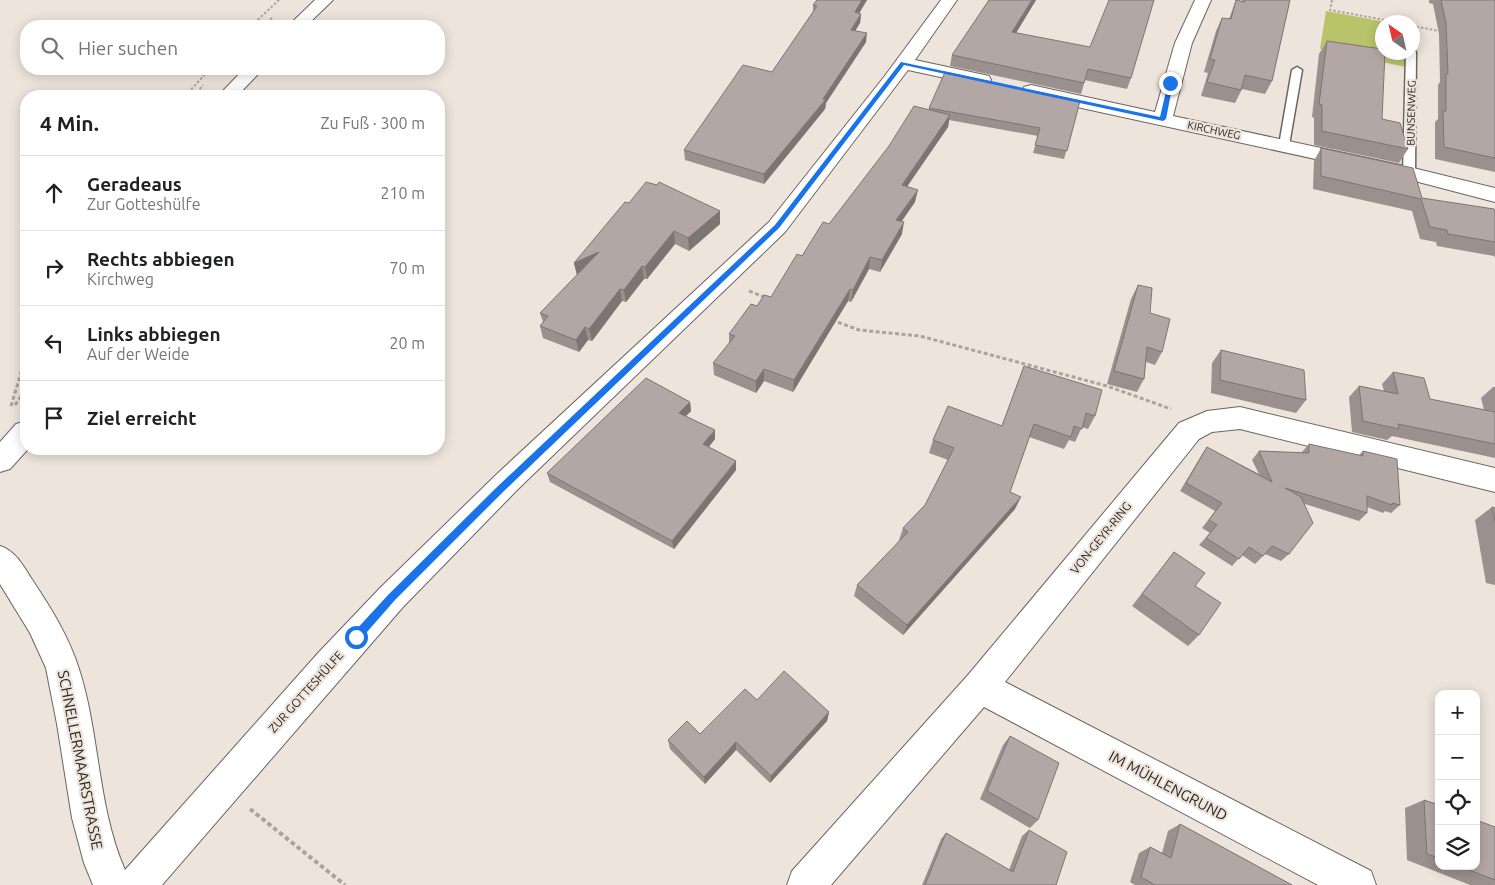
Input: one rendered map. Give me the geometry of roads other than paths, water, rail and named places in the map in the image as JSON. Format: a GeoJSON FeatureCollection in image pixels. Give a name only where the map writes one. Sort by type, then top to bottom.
{"type":"FeatureCollection","features":[{"type":"Feature","properties":{"kind":"street"},"geometry":{"type":"LineString","coordinates":[[303,20],[325,0]]}},
{"type":"Feature","properties":{"kind":"street","name":"ZUR GOTTESHÜLFE"},"geometry":{"type":"LineString","coordinates":[[137,885],[331,663],[399,591],[499,490],[777,227],[949,0]]}},
{"type":"Feature","properties":{"kind":"street"},"geometry":{"type":"LineString","coordinates":[[1163,119],[1170,83],[1189,25],[1203,0]]}},
{"type":"Feature","properties":{"kind":"street","name":"KIRCHWEG"},"geometry":{"type":"LineString","coordinates":[[903,63],[1284,145],[1409,173],[1495,195]]}},
{"type":"Feature","properties":{"kind":"street"},"geometry":{"type":"LineString","coordinates":[[233,90],[248,75]]}},
{"type":"Feature","properties":{"kind":"street","name":"VON-GEYR-RING"},"geometry":{"type":"LineString","coordinates":[[806,885],[980,686],[1189,431],[1207,422],[1240,418],[1495,480]]}},
{"type":"Feature","properties":{"kind":"street"},"geometry":{"type":"LineString","coordinates":[[0,461],[18,422]]}},
{"type":"Feature","properties":{"kind":"street","name":"SCHNELLERMAARSTRASSE"},"geometry":{"type":"LineString","coordinates":[[0,559],[30,600],[61,665],[74,718],[87,809],[100,862],[112,885]]}},
{"type":"Feature","properties":{"kind":"street","name":"IM MÜHLENGRUND"},"geometry":{"type":"LineString","coordinates":[[980,686],[1357,885]]}},
{"type":"Feature","properties":{"kind":"lane","name":"BUNSENWEG"},"geometry":{"type":"LineString","coordinates":[[1409,173],[1411,60]]}},
{"type":"Feature","properties":{"kind":"lane"},"geometry":{"type":"LineString","coordinates":[[1284,145],[1297,70]]}}]}
